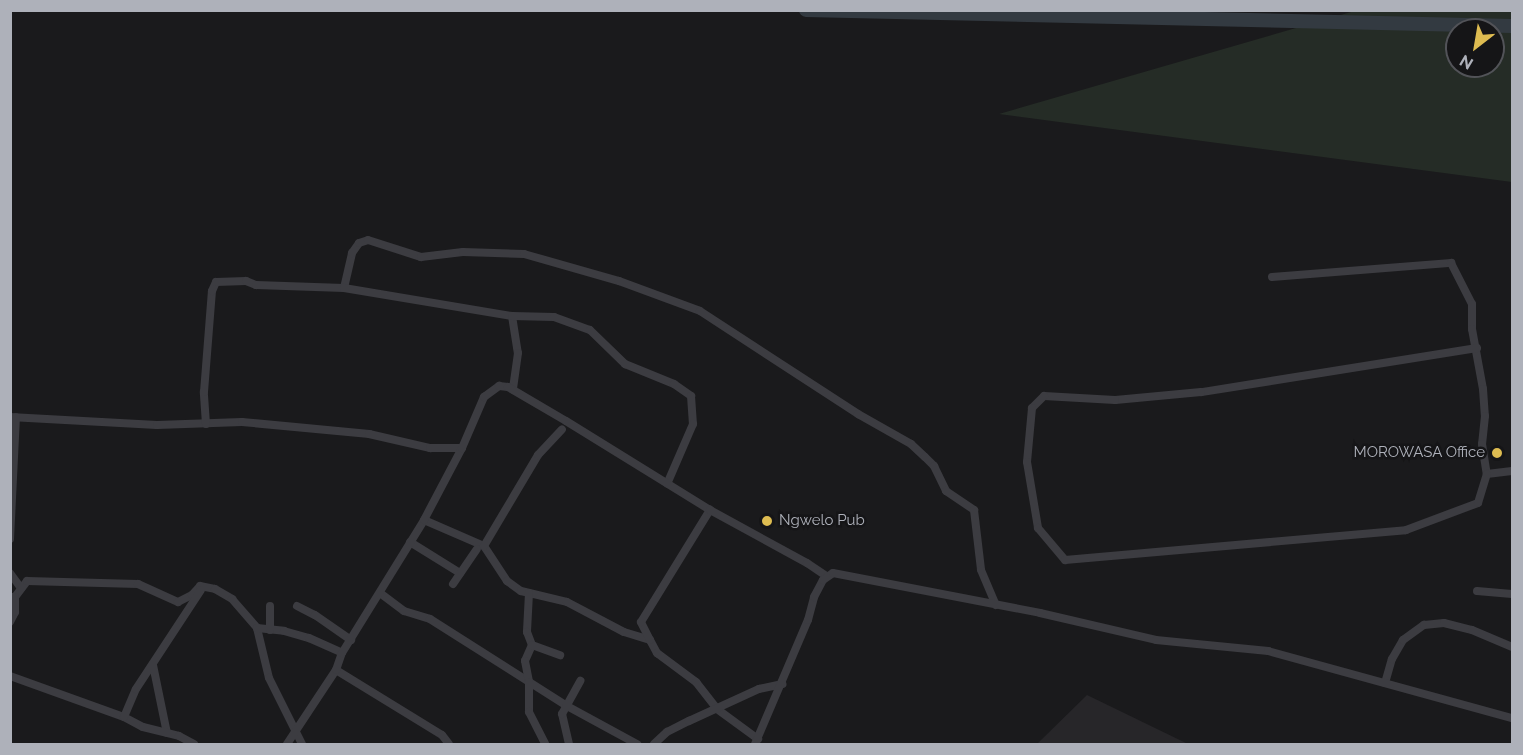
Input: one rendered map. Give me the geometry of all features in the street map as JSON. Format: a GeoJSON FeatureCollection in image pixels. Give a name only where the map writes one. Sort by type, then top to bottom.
{"type":"FeatureCollection","features":[{"type":"Feature","properties":{"kind":"street"},"geometry":{"type":"LineString","coordinates":[[344,288],[352,253],[359,243],[368,240],[421,257],[463,252],[524,254],[619,280],[700,311],[858,414],[910,444],[925,457],[934,466],[946,491],[974,510],[981,570],[996,605]]}},
{"type":"Feature","properties":{"kind":"street"},"geometry":{"type":"LineString","coordinates":[[1272,277],[1451,262],[1472,304],[1472,329],[1477,348],[1485,416],[1482,444],[1487,474],[1478,503],[1406,530],[1065,560],[1038,528],[1027,462],[1032,408],[1044,396],[1115,400],[1201,392],[1477,348]]}},
{"type":"Feature","properties":{"kind":"street"},"geometry":{"type":"LineString","coordinates":[[206,423],[204,392],[212,291],[216,282],[246,281],[256,285],[344,288],[512,316],[554,317],[590,330],[625,364],[674,384],[691,396],[693,424],[667,484]]}},
{"type":"Feature","properties":{"kind":"street"},"geometry":{"type":"LineString","coordinates":[[512,316],[518,353],[513,390]]}},
{"type":"Feature","properties":{"kind":"street"},"geometry":{"type":"LineString","coordinates":[[288,744],[336,670],[342,653],[424,520],[489,392],[499,386],[513,390],[710,510],[807,563],[826,576]]}},
{"type":"Feature","properties":{"kind":"street"},"geometry":{"type":"LineString","coordinates":[[10,538],[13,417],[157,425],[242,422],[369,434],[430,448],[462,448]]}},
{"type":"Feature","properties":{"kind":"street"},"geometry":{"type":"LineString","coordinates":[[453,584],[481,548],[538,455],[562,429]]}},
{"type":"Feature","properties":{"kind":"street"},"geometry":{"type":"LineString","coordinates":[[1487,474],[1512,471]]}},
{"type":"Feature","properties":{"kind":"street"},"geometry":{"type":"LineString","coordinates":[[710,510],[641,622],[657,653],[696,682],[717,709],[756,742],[782,684],[814,597],[826,576],[833,573],[1156,640],[1268,651],[1384,683],[1435,694],[1512,718]]}},
{"type":"Feature","properties":{"kind":"street"},"geometry":{"type":"LineString","coordinates":[[424,520],[481,548],[507,581],[529,593],[567,602],[624,632],[650,640]]}},
{"type":"Feature","properties":{"kind":"street"},"geometry":{"type":"LineString","coordinates":[[411,542],[460,573]]}},
{"type":"Feature","properties":{"kind":"street"},"geometry":{"type":"LineString","coordinates":[[10,573],[21,588]]}},
{"type":"Feature","properties":{"kind":"street"},"geometry":{"type":"LineString","coordinates":[[10,622],[15,612],[13,597],[27,581],[138,584],[178,602],[192,595],[200,586],[215,588],[231,599],[257,628],[269,678],[302,744]]}},
{"type":"Feature","properties":{"kind":"street"},"geometry":{"type":"LineString","coordinates":[[124,717],[136,689],[203,586]]}},
{"type":"Feature","properties":{"kind":"street"},"geometry":{"type":"LineString","coordinates":[[1477,591],[1512,594]]}},
{"type":"Feature","properties":{"kind":"street"},"geometry":{"type":"LineString","coordinates":[[380,593],[404,611],[430,619],[565,705],[637,744]]}},
{"type":"Feature","properties":{"kind":"street"},"geometry":{"type":"LineString","coordinates":[[529,593],[527,632],[531,645],[525,661],[529,682],[528,712],[544,744]]}},
{"type":"Feature","properties":{"kind":"street"},"geometry":{"type":"LineString","coordinates":[[270,606],[270,630]]}},
{"type":"Feature","properties":{"kind":"street"},"geometry":{"type":"LineString","coordinates":[[297,606],[315,615],[351,640]]}},
{"type":"Feature","properties":{"kind":"street"},"geometry":{"type":"LineString","coordinates":[[1384,683],[1392,659],[1402,640],[1424,625],[1444,623],[1454,625],[1512,647]]}},
{"type":"Feature","properties":{"kind":"street"},"geometry":{"type":"LineString","coordinates":[[257,628],[309,638],[342,653]]}},
{"type":"Feature","properties":{"kind":"street"},"geometry":{"type":"LineString","coordinates":[[531,645],[560,655]]}},
{"type":"Feature","properties":{"kind":"street"},"geometry":{"type":"LineString","coordinates":[[153,665],[157,696],[165,715],[167,733]]}},
{"type":"Feature","properties":{"kind":"street"},"geometry":{"type":"LineString","coordinates":[[336,670],[442,735],[449,744]]}},
{"type":"Feature","properties":{"kind":"street"},"geometry":{"type":"LineString","coordinates":[[10,676],[194,744]]}},
{"type":"Feature","properties":{"kind":"street"},"geometry":{"type":"LineString","coordinates":[[569,744],[562,714],[580,681]]}},
{"type":"Feature","properties":{"kind":"street"},"geometry":{"type":"LineString","coordinates":[[654,744],[667,732],[759,689],[782,684]]}},
{"type":"Feature","properties":{"kind":"shaded area"},"geometry":{"type":"Polygon","coordinates":[[[1358,10],[1512,11],[1512,182],[999,114],[1358,10]]]}},
{"type":"Feature","properties":{"kind":"shaded area"},"geometry":{"type":"Polygon","coordinates":[[[1087,695],[1188,744],[1037,744],[1087,695]]]}},
{"type":"Feature","properties":{"kind":"waterway"},"geometry":{"type":"LineString","coordinates":[[806,10],[1512,26]]}},
{"type":"Feature","properties":{"kind":"place","name":"MOROWASA Office"},"geometry":{"type":"Point","coordinates":[1497,453]}},
{"type":"Feature","properties":{"kind":"place","name":"Ngwelo Pub"},"geometry":{"type":"Point","coordinates":[767,521]}}]}
